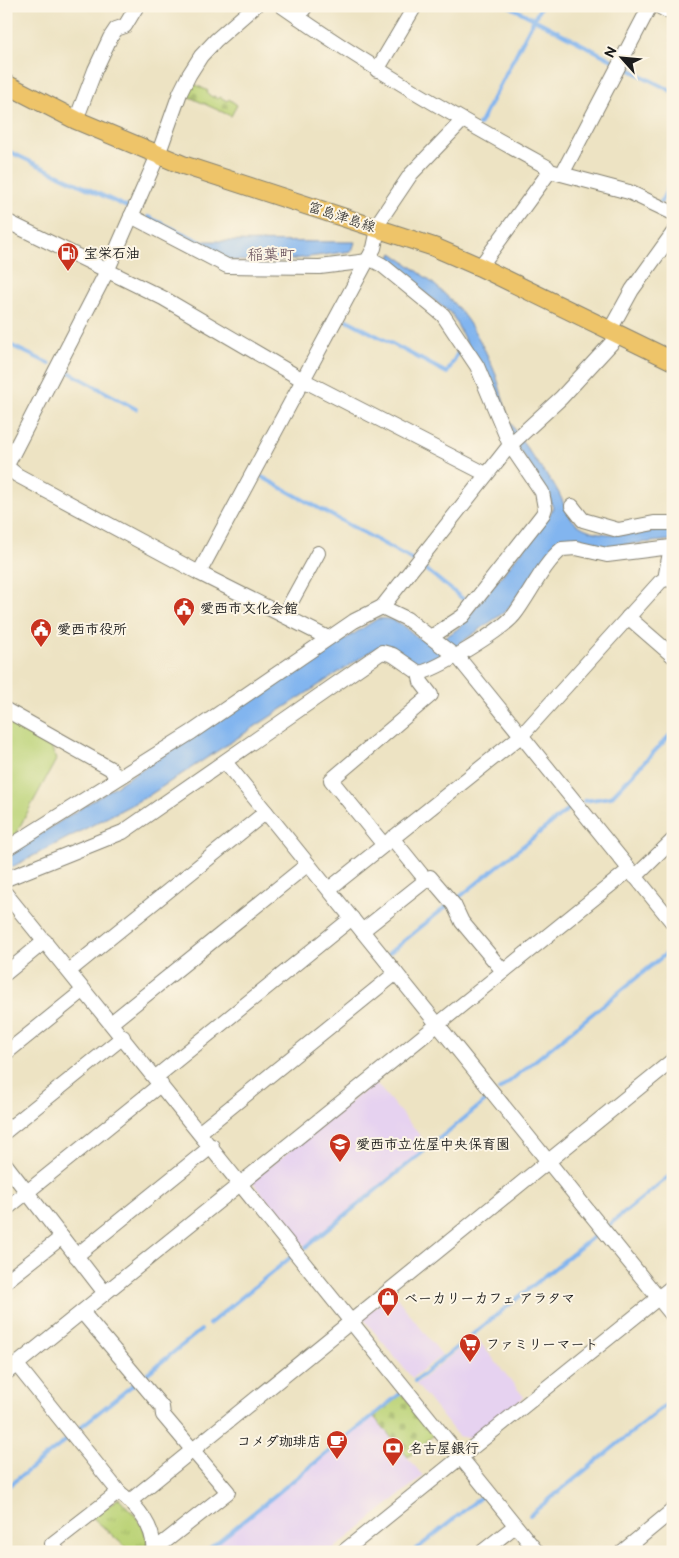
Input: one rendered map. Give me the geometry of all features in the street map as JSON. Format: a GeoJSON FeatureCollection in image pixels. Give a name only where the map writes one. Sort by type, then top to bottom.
{"type":"FeatureCollection","features":[{"type":"Feature","properties":{"kind":"main road","name":"富島津島線"},"geometry":{"type":"LineString","coordinates":[[6,84],[76,120],[158,155],[434,247],[480,266],[673,361]]}},
{"type":"Feature","properties":{"kind":"street"},"geometry":{"type":"LineString","coordinates":[[76,120],[110,38],[116,29],[125,26],[137,6]]}},
{"type":"Feature","properties":{"kind":"street"},"geometry":{"type":"LineString","coordinates":[[255,6],[216,40],[201,56],[180,93],[158,155],[108,269],[6,466],[17,474],[199,573],[328,638]]}},
{"type":"Feature","properties":{"kind":"street"},"geometry":{"type":"LineString","coordinates":[[282,6],[302,12],[376,70],[462,121],[556,173],[629,192],[673,213]]}},
{"type":"Feature","properties":{"kind":"street"},"geometry":{"type":"LineString","coordinates":[[376,70],[415,6]]}},
{"type":"Feature","properties":{"kind":"street"},"geometry":{"type":"LineString","coordinates":[[480,266],[556,173],[650,6]]}},
{"type":"Feature","properties":{"kind":"street"},"geometry":{"type":"LineString","coordinates":[[658,6],[673,14]]}},
{"type":"Feature","properties":{"kind":"street"},"geometry":{"type":"LineString","coordinates":[[199,573],[369,259],[374,248],[380,220],[412,174],[462,121]]}},
{"type":"Feature","properties":{"kind":"street"},"geometry":{"type":"LineString","coordinates":[[133,212],[227,266],[320,267],[369,259],[382,265],[443,315],[477,366],[514,441],[542,492],[545,508],[543,514],[463,616],[432,638]]}},
{"type":"Feature","properties":{"kind":"street"},"geometry":{"type":"LineString","coordinates":[[6,221],[108,269],[163,298],[303,380],[486,474]]}},
{"type":"Feature","properties":{"kind":"street"},"geometry":{"type":"LineString","coordinates":[[6,849],[116,778],[192,732],[354,621],[382,607],[514,441],[561,398],[615,333],[632,290],[673,234]]}},
{"type":"Feature","properties":{"kind":"street"},"geometry":{"type":"LineString","coordinates":[[572,506],[583,520],[618,530],[654,523],[673,523]]}},
{"type":"Feature","properties":{"kind":"street"},"geometry":{"type":"LineString","coordinates":[[328,890],[522,735],[628,616],[669,579],[672,547],[607,555],[576,548],[562,549],[513,617],[429,671],[419,673]]}},
{"type":"Feature","properties":{"kind":"street"},"geometry":{"type":"LineString","coordinates":[[284,615],[318,553]]}},
{"type":"Feature","properties":{"kind":"street"},"geometry":{"type":"LineString","coordinates":[[382,607],[396,612],[454,654],[522,735],[673,923]]}},
{"type":"Feature","properties":{"kind":"street"},"geometry":{"type":"LineString","coordinates":[[628,616],[673,656]]}},
{"type":"Feature","properties":{"kind":"street"},"geometry":{"type":"LineString","coordinates":[[6,879],[123,832],[382,652],[393,655],[419,673],[421,682],[431,695],[331,780],[426,880]]}},
{"type":"Feature","properties":{"kind":"street"},"geometry":{"type":"LineString","coordinates":[[6,710],[112,768],[116,778]]}},
{"type":"Feature","properties":{"kind":"street"},"geometry":{"type":"LineString","coordinates":[[225,762],[673,1316]]}},
{"type":"Feature","properties":{"kind":"street"},"geometry":{"type":"LineString","coordinates":[[69,971],[266,812]]}},
{"type":"Feature","properties":{"kind":"street"},"geometry":{"type":"LineString","coordinates":[[153,1552],[153,1533],[124,1496],[12,1369],[503,971],[673,840]]}},
{"type":"Feature","properties":{"kind":"street"},"geometry":{"type":"LineString","coordinates":[[111,1023],[308,864]]}},
{"type":"Feature","properties":{"kind":"street"},"geometry":{"type":"LineString","coordinates":[[362,931],[430,877],[454,905],[462,922],[503,971]]}},
{"type":"Feature","properties":{"kind":"street"},"geometry":{"type":"LineString","coordinates":[[6,894],[212,1146],[240,1184],[537,1552]]}},
{"type":"Feature","properties":{"kind":"street"},"geometry":{"type":"LineString","coordinates":[[6,1209],[352,918]]}},
{"type":"Feature","properties":{"kind":"street"},"geometry":{"type":"LineString","coordinates":[[6,973],[45,942]]}},
{"type":"Feature","properties":{"kind":"street"},"geometry":{"type":"LineString","coordinates":[[200,1132],[396,973]]}},
{"type":"Feature","properties":{"kind":"street"},"geometry":{"type":"LineString","coordinates":[[6,1053],[84,990]]}},
{"type":"Feature","properties":{"kind":"street"},"geometry":{"type":"LineString","coordinates":[[6,1131],[123,1037]]}},
{"type":"Feature","properties":{"kind":"street"},"geometry":{"type":"LineString","coordinates":[[58,1552],[52,1544],[193,1449],[673,1060]]}},
{"type":"Feature","properties":{"kind":"street"},"geometry":{"type":"LineString","coordinates":[[76,1256],[212,1146]]}},
{"type":"Feature","properties":{"kind":"street"},"geometry":{"type":"LineString","coordinates":[[6,1165],[105,1293]]}},
{"type":"Feature","properties":{"kind":"street"},"geometry":{"type":"LineString","coordinates":[[6,1282],[62,1238]]}},
{"type":"Feature","properties":{"kind":"street"},"geometry":{"type":"LineString","coordinates":[[343,1552],[673,1286]]}},
{"type":"Feature","properties":{"kind":"street"},"geometry":{"type":"LineString","coordinates":[[82,1312],[162,1407],[163,1415],[228,1492],[153,1552]]}},
{"type":"Feature","properties":{"kind":"street"},"geometry":{"type":"LineString","coordinates":[[622,1552],[673,1510]]}},
{"type":"Feature","properties":{"kind":"street"},"geometry":{"type":"LineString","coordinates":[[482,1552],[515,1526]]}},
{"type":"Feature","properties":{"kind":"shaded area","name":"愛西市立佐屋中央保育園"},"geometry":{"type":"Polygon","coordinates":[[[375,1082],[428,1145],[304,1246],[252,1181],[375,1082]]]}},
{"type":"Feature","properties":{"kind":"shaded area"},"geometry":{"type":"Polygon","coordinates":[[[393,1293],[442,1355],[412,1378],[362,1317],[393,1293]]]}},
{"type":"Feature","properties":{"kind":"shaded area"},"geometry":{"type":"Polygon","coordinates":[[[475,1336],[524,1397],[472,1439],[458,1436],[416,1384],[475,1336]]]}},
{"type":"Feature","properties":{"kind":"shaded area"},"geometry":{"type":"Polygon","coordinates":[[[374,1417],[423,1476],[330,1552],[224,1552],[217,1544],[374,1417]]]}},
{"type":"Feature","properties":{"kind":"green space"},"geometry":{"type":"Polygon","coordinates":[[[190,82],[208,91],[207,93],[212,97],[214,96],[218,99],[220,97],[227,101],[229,99],[237,105],[231,116],[185,95],[190,82]]]}},
{"type":"Feature","properties":{"kind":"green space"},"geometry":{"type":"Polygon","coordinates":[[[6,720],[50,743],[56,760],[14,837],[6,843],[6,720]]]}},
{"type":"Feature","properties":{"kind":"green space"},"geometry":{"type":"Polygon","coordinates":[[[402,1394],[435,1434],[408,1457],[374,1417],[402,1394]]]}},
{"type":"Feature","properties":{"kind":"green space"},"geometry":{"type":"Polygon","coordinates":[[[119,1498],[144,1528],[147,1552],[131,1552],[92,1517],[119,1498]]]}},
{"type":"Feature","properties":{"kind":"water"},"geometry":{"type":"Polygon","coordinates":[[[205,241],[355,242],[352,251],[273,262],[227,260],[201,248],[205,241]]]}},
{"type":"Feature","properties":{"kind":"water"},"geometry":{"type":"Polygon","coordinates":[[[392,253],[442,291],[466,318],[496,375],[514,429],[556,488],[568,514],[575,523],[590,531],[613,534],[673,529],[673,540],[599,547],[565,540],[556,543],[506,611],[439,658],[421,664],[411,662],[393,647],[379,646],[148,796],[6,870],[6,856],[377,619],[391,620],[401,624],[424,640],[433,642],[445,637],[461,626],[545,522],[553,509],[549,494],[518,447],[452,314],[387,264],[392,253]]]}},
{"type":"Feature","properties":{"kind":"waterway"},"geometry":{"type":"LineString","coordinates":[[509,6],[616,62]]}},
{"type":"Feature","properties":{"kind":"waterway"},"geometry":{"type":"LineString","coordinates":[[479,125],[541,6]]}},
{"type":"Feature","properties":{"kind":"waterway"},"geometry":{"type":"LineString","coordinates":[[623,66],[673,92]]}},
{"type":"Feature","properties":{"kind":"waterway"},"geometry":{"type":"LineString","coordinates":[[6,150],[131,209]]}},
{"type":"Feature","properties":{"kind":"waterway"},"geometry":{"type":"LineString","coordinates":[[661,202],[673,178]]}},
{"type":"Feature","properties":{"kind":"waterway"},"geometry":{"type":"LineString","coordinates":[[148,217],[208,245]]}},
{"type":"Feature","properties":{"kind":"waterway"},"geometry":{"type":"LineString","coordinates":[[347,320],[447,373],[460,349]]}},
{"type":"Feature","properties":{"kind":"waterway"},"geometry":{"type":"LineString","coordinates":[[6,343],[50,364]]}},
{"type":"Feature","properties":{"kind":"waterway"},"geometry":{"type":"LineString","coordinates":[[67,371],[136,409]]}},
{"type":"Feature","properties":{"kind":"waterway"},"geometry":{"type":"LineString","coordinates":[[262,477],[413,560]]}},
{"type":"Feature","properties":{"kind":"waterway"},"geometry":{"type":"LineString","coordinates":[[419,564],[468,603]]}},
{"type":"Feature","properties":{"kind":"waterway"},"geometry":{"type":"LineString","coordinates":[[584,801],[611,797],[673,732]]}},
{"type":"Feature","properties":{"kind":"waterway"},"geometry":{"type":"LineString","coordinates":[[457,899],[570,808]]}},
{"type":"Feature","properties":{"kind":"waterway"},"geometry":{"type":"LineString","coordinates":[[389,953],[448,905]]}},
{"type":"Feature","properties":{"kind":"waterway"},"geometry":{"type":"LineString","coordinates":[[499,1090],[673,948]]}},
{"type":"Feature","properties":{"kind":"waterway"},"geometry":{"type":"LineString","coordinates":[[306,1247],[488,1099]]}},
{"type":"Feature","properties":{"kind":"waterway"},"geometry":{"type":"LineString","coordinates":[[609,1225],[673,1173]]}},
{"type":"Feature","properties":{"kind":"waterway"},"geometry":{"type":"LineString","coordinates":[[415,1381],[598,1233]]}},
{"type":"Feature","properties":{"kind":"waterway"},"geometry":{"type":"LineString","coordinates":[[209,1324],[291,1257]]}},
{"type":"Feature","properties":{"kind":"waterway"},"geometry":{"type":"LineString","coordinates":[[143,1377],[201,1330]]}},
{"type":"Feature","properties":{"kind":"waterway"},"geometry":{"type":"LineString","coordinates":[[78,1429],[134,1384]]}},
{"type":"Feature","properties":{"kind":"waterway"},"geometry":{"type":"LineString","coordinates":[[205,1552],[401,1393]]}},
{"type":"Feature","properties":{"kind":"waterway"},"geometry":{"type":"LineString","coordinates":[[530,1515],[673,1399]]}},
{"type":"Feature","properties":{"kind":"waterway"},"geometry":{"type":"LineString","coordinates":[[6,1488],[69,1438]]}},
{"type":"Feature","properties":{"kind":"waterway"},"geometry":{"type":"LineString","coordinates":[[413,1552],[482,1496]]}},
{"type":"Feature","properties":{"kind":"place","name":"宝栄石油"},"geometry":{"type":"Point","coordinates":[68,272]}},
{"type":"Feature","properties":{"kind":"place","name":"愛西市文化会館"},"geometry":{"type":"Point","coordinates":[184,627]}},
{"type":"Feature","properties":{"kind":"place","name":"愛西市役所"},"geometry":{"type":"Point","coordinates":[41,648]}},
{"type":"Feature","properties":{"kind":"place","name":"愛西市立佐屋中央保育園"},"geometry":{"type":"Point","coordinates":[340,1163]}},
{"type":"Feature","properties":{"kind":"place","name":"ベーカリーカフェ アラタマ"},"geometry":{"type":"Point","coordinates":[388,1317]}},
{"type":"Feature","properties":{"kind":"place","name":"ファミリーマート"},"geometry":{"type":"Point","coordinates":[470,1363]}},
{"type":"Feature","properties":{"kind":"place","name":"コメダ珈琲店"},"geometry":{"type":"Point","coordinates":[337,1460]}},
{"type":"Feature","properties":{"kind":"place","name":"名古屋銀行"},"geometry":{"type":"Point","coordinates":[393,1467]}},
{"type":"Feature","properties":{"kind":"district","name":"稲葉町"},"geometry":{"type":"Point","coordinates":[271,255]}}]}
